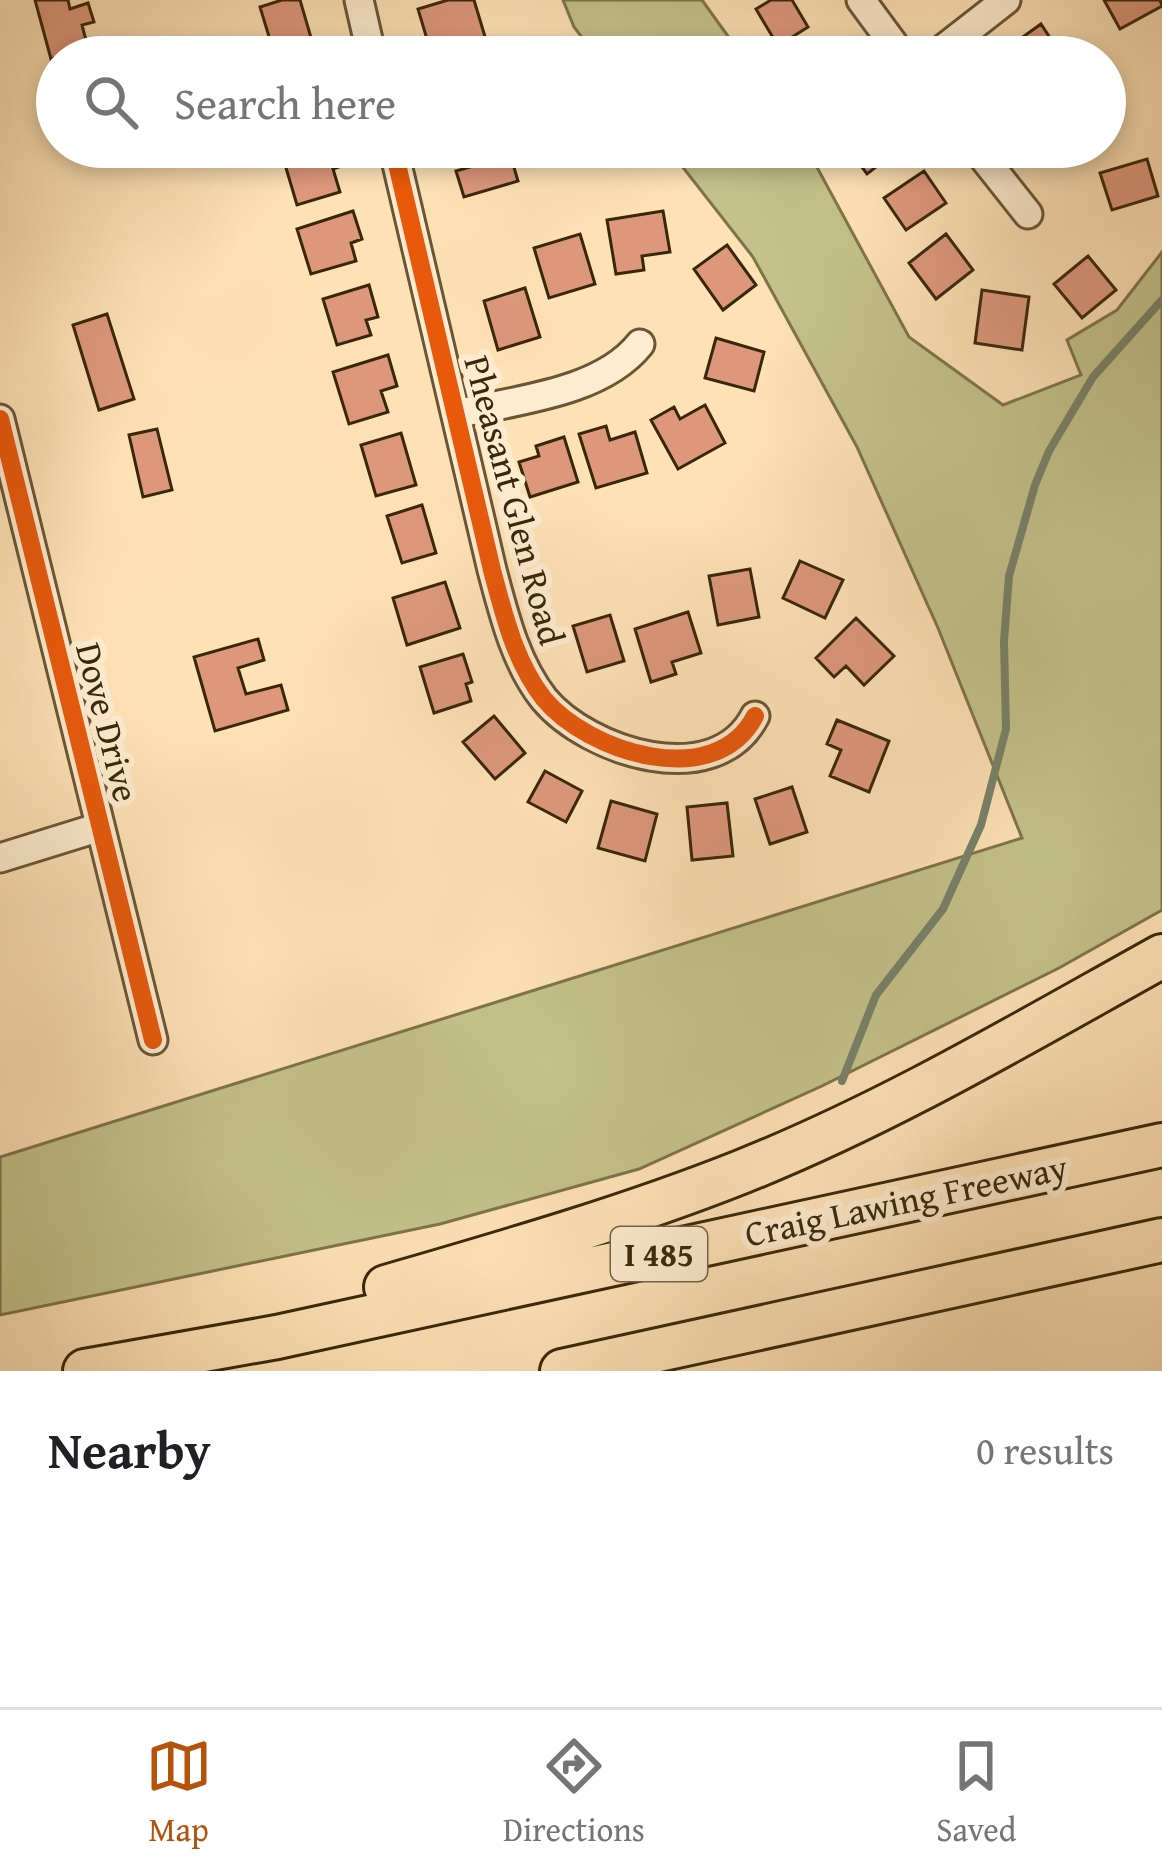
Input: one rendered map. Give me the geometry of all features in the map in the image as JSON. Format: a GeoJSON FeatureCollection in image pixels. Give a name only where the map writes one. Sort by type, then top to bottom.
{"type":"FeatureCollection","features":[{"type":"Feature","properties":{"kind":"highway"},"geometry":{"type":"LineString","coordinates":[[155,1356],[589,1228],[745,1171],[952,1072],[1162,956]]}},
{"type":"Feature","properties":{"kind":"highway","name":"Craig Lawing Freeway"},"geometry":{"type":"LineString","coordinates":[[85,1371],[277,1337],[1162,1145]]}},
{"type":"Feature","properties":{"kind":"highway"},"geometry":{"type":"LineString","coordinates":[[562,1371],[1162,1240]]}},
{"type":"Feature","properties":{"kind":"street"},"geometry":{"type":"LineString","coordinates":[[359,0],[367,36]]}},
{"type":"Feature","properties":{"kind":"street"},"geometry":{"type":"LineString","coordinates":[[861,0],[888,36]]}},
{"type":"Feature","properties":{"kind":"street"},"geometry":{"type":"LineString","coordinates":[[960,36],[1006,0]]}},
{"type":"Feature","properties":{"kind":"street","name":"Pheasant Glen Road"},"geometry":{"type":"LineString","coordinates":[[398,168],[508,630],[524,668],[546,701],[576,727],[607,743],[670,758],[722,749],[746,734],[754,716]]}},
{"type":"Feature","properties":{"kind":"street"},"geometry":{"type":"LineString","coordinates":[[992,168],[1028,214]]}},
{"type":"Feature","properties":{"kind":"street"},"geometry":{"type":"LineString","coordinates":[[456,414],[600,379],[624,363],[640,344]]}},
{"type":"Feature","properties":{"kind":"street","name":"Dove Drive"},"geometry":{"type":"LineString","coordinates":[[0,419],[153,1040]]}},
{"type":"Feature","properties":{"kind":"street"},"geometry":{"type":"LineString","coordinates":[[0,858],[100,826]]}},
{"type":"Feature","properties":{"kind":"shaded area"},"geometry":{"type":"Polygon","coordinates":[[[563,0],[702,0],[728,36],[581,36],[563,0]]]}},
{"type":"Feature","properties":{"kind":"shaded area"},"geometry":{"type":"Polygon","coordinates":[[[683,168],[817,168],[909,337],[1003,405],[1081,375],[1067,340],[1117,310],[1162,252],[1162,910],[1059,968],[822,1086],[639,1169],[440,1224],[0,1315],[0,1157],[1022,838],[938,628],[857,447],[753,257],[683,168]]]}},
{"type":"Feature","properties":{"kind":"building"},"geometry":{"type":"Polygon","coordinates":[[[35,0],[68,0],[70,9],[88,3],[94,22],[82,25],[85,36],[45,36],[35,0]]]}},
{"type":"Feature","properties":{"kind":"building"},"geometry":{"type":"Polygon","coordinates":[[[300,0],[311,36],[269,36],[260,7],[300,0]]]}},
{"type":"Feature","properties":{"kind":"building"},"geometry":{"type":"Polygon","coordinates":[[[448,0],[474,0],[485,36],[426,36],[418,9],[448,0]]]}},
{"type":"Feature","properties":{"kind":"building"},"geometry":{"type":"Polygon","coordinates":[[[771,0],[792,0],[808,27],[794,36],[772,36],[756,9],[771,0]]]}},
{"type":"Feature","properties":{"kind":"building"},"geometry":{"type":"Polygon","coordinates":[[[1104,0],[1160,0],[1162,6],[1120,29],[1104,0]]]}},
{"type":"Feature","properties":{"kind":"building"},"geometry":{"type":"Polygon","coordinates":[[[1041,24],[1049,36],[1024,36],[1041,24]]]}},
{"type":"Feature","properties":{"kind":"building"},"geometry":{"type":"Polygon","coordinates":[[[1147,159],[1158,196],[1112,210],[1100,173],[1147,159]]]}},
{"type":"Feature","properties":{"kind":"building"},"geometry":{"type":"Polygon","coordinates":[[[286,168],[336,168],[340,192],[297,205],[286,168]]]}},
{"type":"Feature","properties":{"kind":"building"},"geometry":{"type":"Polygon","coordinates":[[[514,168],[518,181],[464,197],[456,171],[514,168]]]}},
{"type":"Feature","properties":{"kind":"building"},"geometry":{"type":"Polygon","coordinates":[[[924,171],[946,203],[906,230],[884,198],[924,171]]]}},
{"type":"Feature","properties":{"kind":"building"},"geometry":{"type":"Polygon","coordinates":[[[353,211],[362,239],[351,243],[356,261],[311,274],[297,229],[353,211]]]}},
{"type":"Feature","properties":{"kind":"building"},"geometry":{"type":"Polygon","coordinates":[[[663,211],[670,252],[642,256],[644,270],[616,274],[607,220],[663,211]]]}},
{"type":"Feature","properties":{"kind":"building"},"geometry":{"type":"Polygon","coordinates":[[[580,234],[595,284],[549,298],[534,248],[580,234]]]}},
{"type":"Feature","properties":{"kind":"building"},"geometry":{"type":"Polygon","coordinates":[[[946,234],[973,270],[936,299],[909,263],[946,234]]]}},
{"type":"Feature","properties":{"kind":"building"},"geometry":{"type":"Polygon","coordinates":[[[727,245],[756,285],[723,310],[694,269],[727,245]]]}},
{"type":"Feature","properties":{"kind":"building"},"geometry":{"type":"Polygon","coordinates":[[[1088,256],[1116,290],[1082,318],[1054,284],[1088,256]]]}},
{"type":"Feature","properties":{"kind":"building"},"geometry":{"type":"Polygon","coordinates":[[[369,285],[378,317],[366,320],[371,335],[337,345],[323,299],[369,285]]]}},
{"type":"Feature","properties":{"kind":"building"},"geometry":{"type":"Polygon","coordinates":[[[525,288],[540,337],[498,350],[484,301],[525,288]]]}},
{"type":"Feature","properties":{"kind":"building"},"geometry":{"type":"Polygon","coordinates":[[[982,290],[1029,297],[1022,350],[975,343],[982,290]]]}},
{"type":"Feature","properties":{"kind":"building"},"geometry":{"type":"Polygon","coordinates":[[[107,314],[134,399],[99,410],[73,325],[107,314]]]}},
{"type":"Feature","properties":{"kind":"building"},"geometry":{"type":"Polygon","coordinates":[[[716,338],[764,352],[754,391],[705,378],[716,338]]]}},
{"type":"Feature","properties":{"kind":"building"},"geometry":{"type":"Polygon","coordinates":[[[388,355],[397,386],[381,391],[388,412],[349,424],[333,372],[388,355]]]}},
{"type":"Feature","properties":{"kind":"building"},"geometry":{"type":"Polygon","coordinates":[[[705,405],[725,443],[678,469],[651,420],[674,407],[680,419],[705,405]]]}},
{"type":"Feature","properties":{"kind":"building"},"geometry":{"type":"Polygon","coordinates":[[[606,426],[610,440],[635,432],[647,473],[596,488],[579,434],[606,426]]]}},
{"type":"Feature","properties":{"kind":"building"},"geometry":{"type":"Polygon","coordinates":[[[157,429],[172,490],[143,497],[129,435],[157,429]]]}},
{"type":"Feature","properties":{"kind":"building"},"geometry":{"type":"Polygon","coordinates":[[[401,433],[416,485],[376,496],[361,445],[401,433]]]}},
{"type":"Feature","properties":{"kind":"building"},"geometry":{"type":"Polygon","coordinates":[[[564,437],[578,482],[530,497],[519,462],[539,456],[536,446],[564,437]]]}},
{"type":"Feature","properties":{"kind":"building"},"geometry":{"type":"Polygon","coordinates":[[[422,505],[436,553],[402,563],[387,516],[422,505]]]}},
{"type":"Feature","properties":{"kind":"building"},"geometry":{"type":"Polygon","coordinates":[[[800,561],[843,580],[825,618],[783,598],[800,561]]]}},
{"type":"Feature","properties":{"kind":"building"},"geometry":{"type":"Polygon","coordinates":[[[750,569],[759,617],[718,625],[709,576],[750,569]]]}},
{"type":"Feature","properties":{"kind":"building"},"geometry":{"type":"Polygon","coordinates":[[[445,582],[460,628],[407,645],[393,598],[445,582]]]}},
{"type":"Feature","properties":{"kind":"building"},"geometry":{"type":"Polygon","coordinates":[[[688,612],[701,653],[672,662],[676,674],[651,682],[635,629],[688,612]]]}},
{"type":"Feature","properties":{"kind":"building"},"geometry":{"type":"Polygon","coordinates":[[[610,615],[624,661],[587,672],[573,626],[610,615]]]}},
{"type":"Feature","properties":{"kind":"building"},"geometry":{"type":"Polygon","coordinates":[[[856,618],[894,656],[864,685],[846,666],[834,677],[816,658],[856,618]]]}},
{"type":"Feature","properties":{"kind":"building"},"geometry":{"type":"Polygon","coordinates":[[[258,639],[264,660],[238,668],[246,694],[281,685],[288,710],[215,731],[194,657],[258,639]]]}},
{"type":"Feature","properties":{"kind":"building"},"geometry":{"type":"Polygon","coordinates":[[[463,654],[472,682],[466,684],[471,701],[434,713],[420,667],[463,654]]]}},
{"type":"Feature","properties":{"kind":"building"},"geometry":{"type":"Polygon","coordinates":[[[494,716],[525,753],[495,779],[463,742],[494,716]]]}},
{"type":"Feature","properties":{"kind":"building"},"geometry":{"type":"Polygon","coordinates":[[[837,720],[889,741],[869,792],[830,776],[841,750],[827,744],[837,720]]]}},
{"type":"Feature","properties":{"kind":"building"},"geometry":{"type":"Polygon","coordinates":[[[545,771],[582,791],[566,822],[528,802],[545,771]]]}},
{"type":"Feature","properties":{"kind":"building"},"geometry":{"type":"Polygon","coordinates":[[[792,787],[807,832],[770,844],[755,799],[792,787]]]}},
{"type":"Feature","properties":{"kind":"building"},"geometry":{"type":"Polygon","coordinates":[[[611,801],[657,814],[645,861],[598,848],[611,801]]]}},
{"type":"Feature","properties":{"kind":"building"},"geometry":{"type":"Polygon","coordinates":[[[727,803],[733,856],[692,860],[687,807],[727,803]]]}},
{"type":"Feature","properties":{"kind":"waterway"},"geometry":{"type":"LineString","coordinates":[[842,1081],[876,995],[943,909],[981,825],[1006,729],[1004,641],[1009,576],[1035,485],[1049,451],[1093,377],[1162,300]]}},
{"type":"Feature","properties":{"kind":"cycle path"},"geometry":{"type":"LineString","coordinates":[[398,168],[492,570],[512,638],[534,685],[564,718],[590,735],[651,756],[711,753],[736,740],[755,716]]}},
{"type":"Feature","properties":{"kind":"cycle path"},"geometry":{"type":"LineString","coordinates":[[0,419],[153,1040]]}}]}
